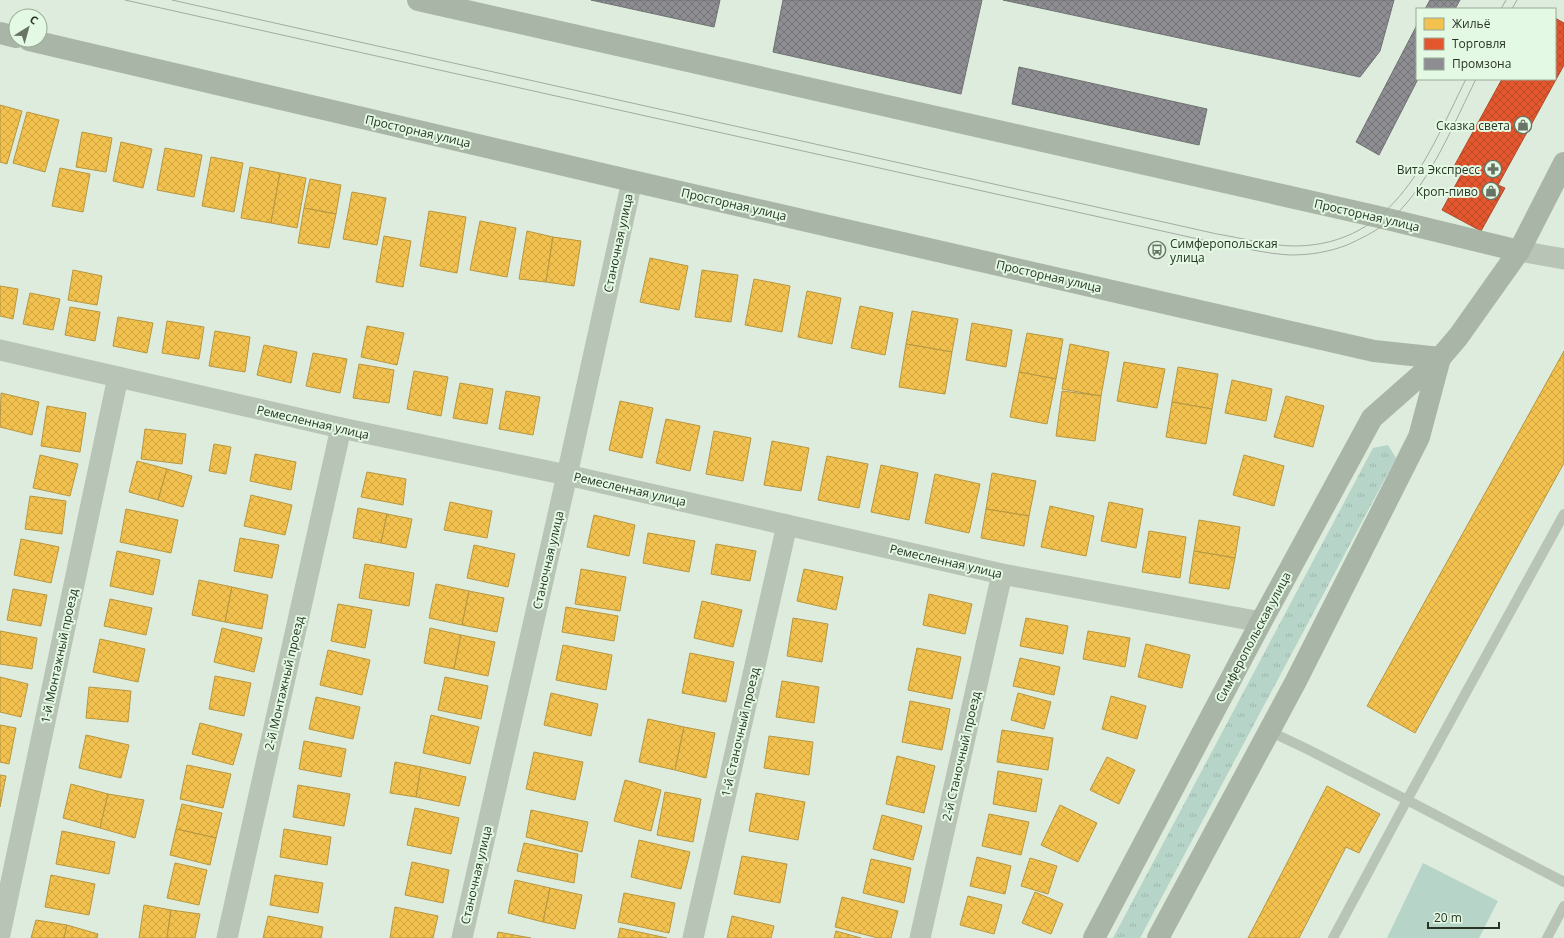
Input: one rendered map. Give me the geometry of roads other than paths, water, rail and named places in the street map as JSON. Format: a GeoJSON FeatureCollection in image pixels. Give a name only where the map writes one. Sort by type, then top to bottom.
{"type":"FeatureCollection","features":[{"type":"Feature","properties":{"kind":"street","name":"Просторная улица"},"geometry":{"type":"LineString","coordinates":[[418,0],[1372,215],[1519,251]]}},
{"type":"Feature","properties":{"kind":"street","name":"Просторная улица"},"geometry":{"type":"LineString","coordinates":[[48,45],[632,181],[1374,351],[1440,358]]}},
{"type":"Feature","properties":{"kind":"street","name":"Симферопольская улица"},"geometry":{"type":"LineString","coordinates":[[1094,938],[1261,622],[1372,418],[1440,358],[1458,337],[1519,251],[1564,163]]}},
{"type":"Feature","properties":{"kind":"street","name":"Станочная улица"},"geometry":{"type":"LineString","coordinates":[[462,938],[568,474],[632,181]]}},
{"type":"Feature","properties":{"kind":"street"},"geometry":{"type":"LineString","coordinates":[[1519,251],[1564,259]]}},
{"type":"Feature","properties":{"kind":"street","name":"Ремесленная улица"},"geometry":{"type":"LineString","coordinates":[[0,350],[341,428],[568,474],[1002,574],[1261,622]]}},
{"type":"Feature","properties":{"kind":"street","name":"Симферопольская улица"},"geometry":{"type":"LineString","coordinates":[[1158,938],[1269,731],[1419,437],[1440,358]]}},
{"type":"Feature","properties":{"kind":"street","name":"1-й Монтажный проезд"},"geometry":{"type":"LineString","coordinates":[[0,934],[118,377]]}},
{"type":"Feature","properties":{"kind":"street","name":"2-й Монтажный проезд"},"geometry":{"type":"LineString","coordinates":[[227,938],[341,428]]}},
{"type":"Feature","properties":{"kind":"street","name":"1-й Станочный проезд"},"geometry":{"type":"LineString","coordinates":[[693,938],[787,525]]}},
{"type":"Feature","properties":{"kind":"street","name":"2-й Станочный проезд"},"geometry":{"type":"LineString","coordinates":[[920,938],[1002,574]]}},
{"type":"Feature","properties":{"kind":"lane"},"geometry":{"type":"LineString","coordinates":[[1333,938],[1564,514]]}},
{"type":"Feature","properties":{"kind":"lane"},"geometry":{"type":"LineString","coordinates":[[1269,731],[1407,800],[1564,882]]}},
{"type":"Feature","properties":{"kind":"lane"},"geometry":{"type":"LineString","coordinates":[[1547,938],[1564,906]]}},
{"type":"Feature","properties":{"kind":"tram line"},"geometry":{"type":"LineString","coordinates":[[125,0],[1216,243],[1263,252],[1291,255],[1319,253],[1347,245],[1366,236],[1385,224],[1400,211],[1426,177],[1448,137],[1476,80]]}},
{"type":"Feature","properties":{"kind":"tram line"},"geometry":{"type":"LineString","coordinates":[[172,0],[1217,234],[1285,246],[1330,242],[1359,230],[1383,213],[1404,191],[1422,165],[1466,80]]}},
{"type":"Feature","properties":{"kind":"tram line"},"geometry":{"type":"LineString","coordinates":[[1502,8],[1506,0]]}},
{"type":"Feature","properties":{"kind":"tram line"},"geometry":{"type":"LineString","coordinates":[[1513,8],[1517,0]]}},
{"type":"Feature","properties":{"kind":"place","name":"Сказка света"},"geometry":{"type":"Point","coordinates":[1523,125]}},
{"type":"Feature","properties":{"kind":"place","name":"Вита Экспресс"},"geometry":{"type":"Point","coordinates":[1493,169]}},
{"type":"Feature","properties":{"kind":"place","name":"Кроп-пиво"},"geometry":{"type":"Point","coordinates":[1491,191]}},
{"type":"Feature","properties":{"kind":"place","name":"Симферопольская улица"},"geometry":{"type":"Point","coordinates":[1157,250]}}]}
